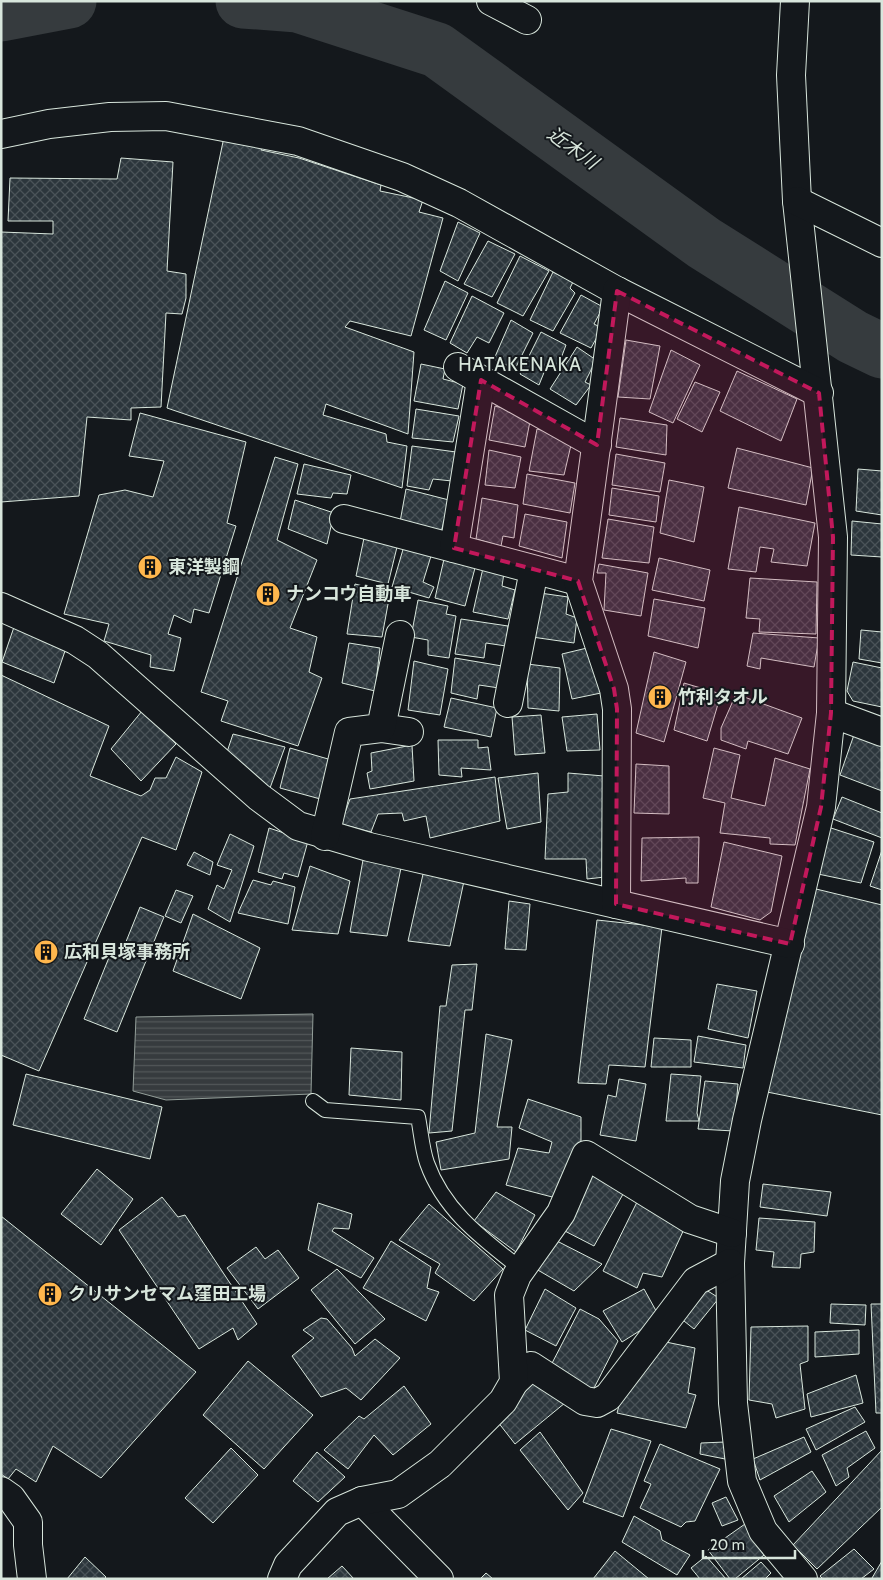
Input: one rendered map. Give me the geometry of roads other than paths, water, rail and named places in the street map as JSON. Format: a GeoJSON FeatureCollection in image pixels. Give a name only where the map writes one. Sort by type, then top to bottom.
{"type":"FeatureCollection","features":[{"type":"Feature","properties":{"kind":"street"},"geometry":{"type":"LineString","coordinates":[[491,1],[527,20]]}},
{"type":"Feature","properties":{"kind":"street"},"geometry":{"type":"LineString","coordinates":[[788,1573],[763,1532],[742,1481],[733,1403],[730,1263],[735,1181],[747,1120],[821,807],[830,713],[833,537],[799,209],[791,75],[795,1]]}},
{"type":"Feature","properties":{"kind":"street"},"geometry":{"type":"LineString","coordinates":[[1,134],[49,124],[110,117],[166,116],[298,141],[402,177],[459,204],[617,291],[817,387]]}},
{"type":"Feature","properties":{"kind":"street"},"geometry":{"type":"LineString","coordinates":[[799,209],[882,243]]}},
{"type":"Feature","properties":{"kind":"street"},"geometry":{"type":"LineString","coordinates":[[616,904],[617,709],[614,689],[578,581],[617,291]]}},
{"type":"Feature","properties":{"kind":"street"},"geometry":{"type":"LineString","coordinates":[[458,367],[597,445]]}},
{"type":"Feature","properties":{"kind":"street"},"geometry":{"type":"LineString","coordinates":[[454,548],[481,380]]}},
{"type":"Feature","properties":{"kind":"street"},"geometry":{"type":"LineString","coordinates":[[344,519],[578,581]]}},
{"type":"Feature","properties":{"kind":"street"},"geometry":{"type":"LineString","coordinates":[[508,703],[534,570]]}},
{"type":"Feature","properties":{"kind":"street"},"geometry":{"type":"LineString","coordinates":[[1,608],[75,640],[98,655],[259,797],[298,826],[325,836],[790,944]]}},
{"type":"Feature","properties":{"kind":"street"},"geometry":{"type":"LineString","coordinates":[[381,728],[400,635]]}},
{"type":"Feature","properties":{"kind":"street"},"geometry":{"type":"LineString","coordinates":[[830,713],[882,732]]}},
{"type":"Feature","properties":{"kind":"street"},"geometry":{"type":"LineString","coordinates":[[325,836],[349,732],[381,728],[409,732]]}},
{"type":"Feature","properties":{"kind":"street"},"geometry":{"type":"LineString","coordinates":[[514,1382],[509,1295],[521,1269],[561,1213],[586,1155],[690,1219],[732,1233]]}},
{"type":"Feature","properties":{"kind":"street"},"geometry":{"type":"LineString","coordinates":[[282,1579],[288,1565],[337,1512],[362,1501],[398,1494],[440,1464],[504,1401],[514,1382],[531,1366],[585,1401],[597,1403],[608,1397],[696,1282],[730,1263]]}},
{"type":"Feature","properties":{"kind":"street"},"geometry":{"type":"LineString","coordinates":[[1,1491],[10,1498],[28,1522],[28,1545],[32,1579]]}},
{"type":"Feature","properties":{"kind":"street"},"geometry":{"type":"LineString","coordinates":[[362,1501],[439,1579]]}},
{"type":"Feature","properties":{"kind":"lane"},"geometry":{"type":"LineString","coordinates":[[313,1101],[325,1110],[418,1117],[427,1163],[449,1206],[475,1233],[521,1269]]}},
{"type":"Feature","properties":{"kind":"waterway","name":"近木川"},"geometry":{"type":"LineString","coordinates":[[1,14],[69,1]]}},
{"type":"Feature","properties":{"kind":"waterway","name":"近木川"},"geometry":{"type":"LineString","coordinates":[[243,1],[298,5],[437,50],[704,243],[853,337],[882,351]]}},
{"type":"Feature","properties":{"kind":"place","name":"東洋製鋼"},"geometry":{"type":"Point","coordinates":[150,567]}},
{"type":"Feature","properties":{"kind":"place","name":"ナンコウ自動車"},"geometry":{"type":"Point","coordinates":[268,594]}},
{"type":"Feature","properties":{"kind":"place","name":"竹利タオル"},"geometry":{"type":"Point","coordinates":[660,697]}},
{"type":"Feature","properties":{"kind":"place","name":"広和貝塚事務所"},"geometry":{"type":"Point","coordinates":[46,952]}},
{"type":"Feature","properties":{"kind":"place","name":"クリサンセマム窪田工場"},"geometry":{"type":"Point","coordinates":[50,1294]}},
{"type":"Feature","properties":{"kind":"district","name":"HATAKENAKA"},"geometry":{"type":"Point","coordinates":[520,364]}}]}
